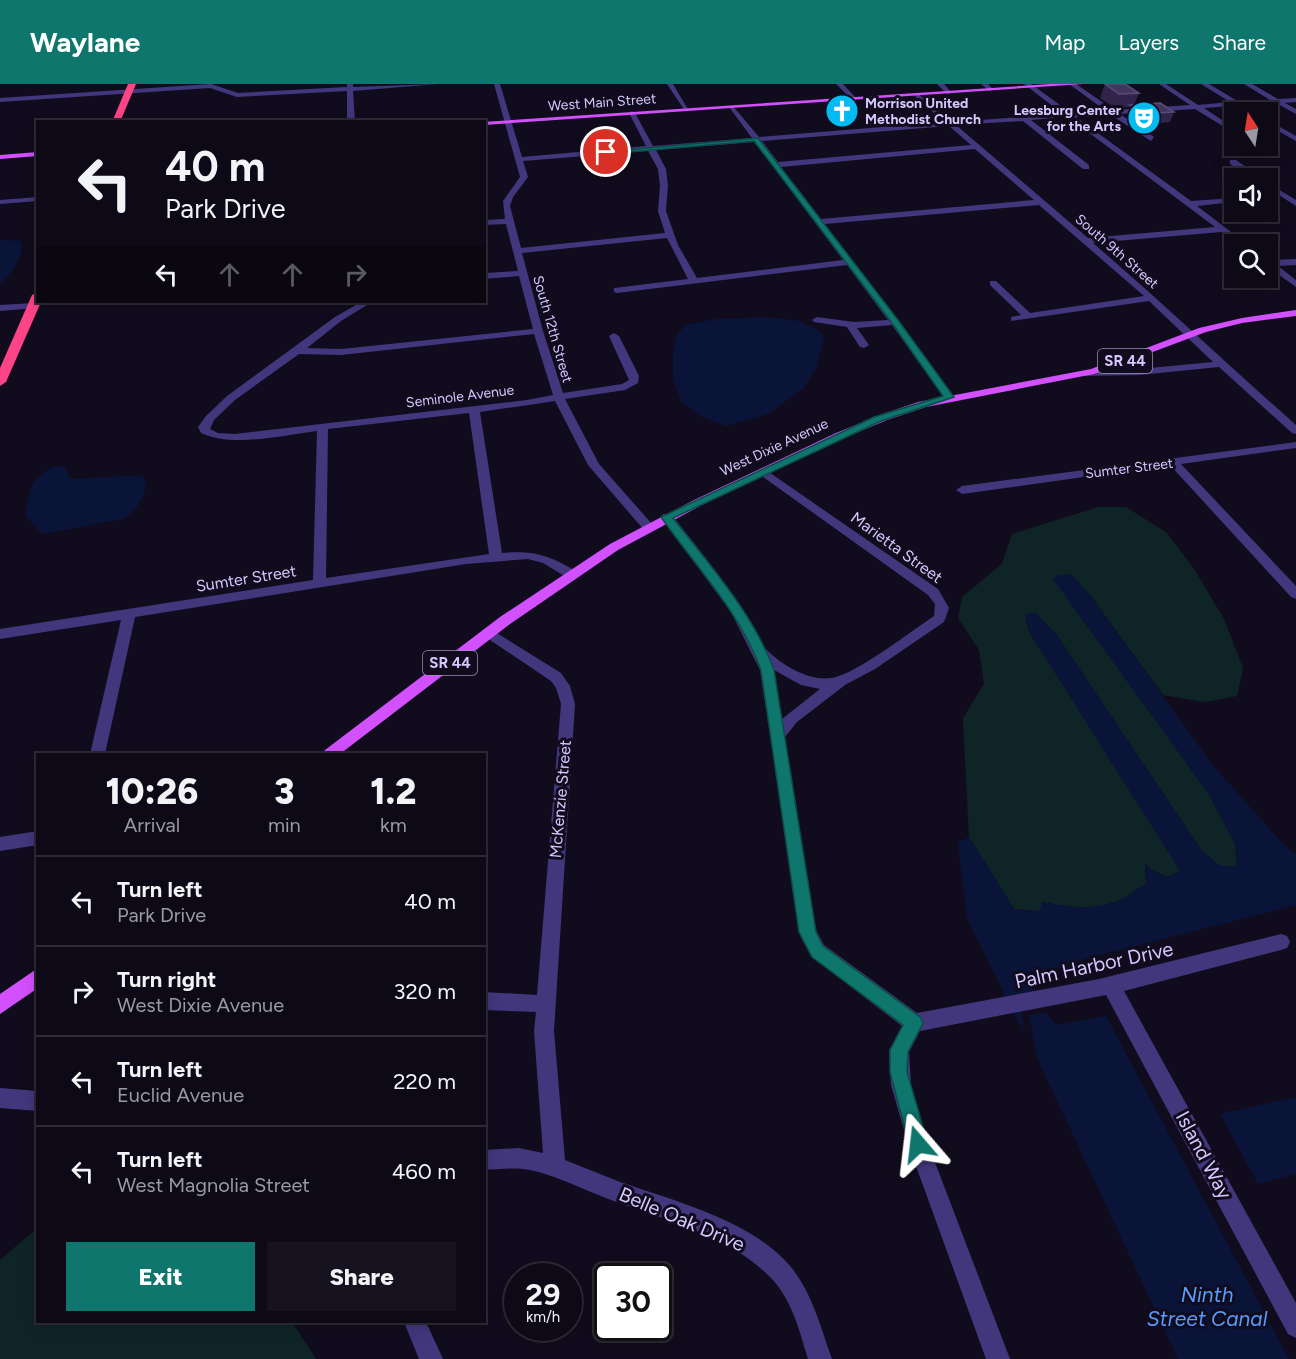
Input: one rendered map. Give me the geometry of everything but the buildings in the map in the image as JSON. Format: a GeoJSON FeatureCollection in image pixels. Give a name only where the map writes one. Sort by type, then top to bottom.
{"type":"FeatureCollection","features":[{"type":"Feature","properties":{"kind":"highway"},"geometry":{"type":"LineString","coordinates":[[117,120],[130,88]]}},
{"type":"Feature","properties":{"kind":"highway"},"geometry":{"type":"LineString","coordinates":[[0,382],[35,301]]}},
{"type":"Feature","properties":{"kind":"main road","name":"West Main Street"},"geometry":{"type":"LineString","coordinates":[[486,123],[1080,84]]}},
{"type":"Feature","properties":{"kind":"main road"},"geometry":{"type":"LineString","coordinates":[[0,157],[36,154]]}},
{"type":"Feature","properties":{"kind":"main road","name":"West Dixie Avenue"},"geometry":{"type":"LineString","coordinates":[[331,753],[571,574],[667,517],[878,419],[949,397],[1083,374],[1136,357],[1190,334],[1235,321],[1296,313]]}},
{"type":"Feature","properties":{"kind":"main road"},"geometry":{"type":"LineString","coordinates":[[0,1005],[36,978]]}},
{"type":"Feature","properties":{"kind":"street"},"geometry":{"type":"LineString","coordinates":[[0,100],[130,88],[211,86],[237,96],[350,86],[435,84]]}},
{"type":"Feature","properties":{"kind":"street","name":"South 12th Street"},"geometry":{"type":"LineString","coordinates":[[497,84],[524,180],[506,201],[509,221],[538,331],[560,398],[594,465],[648,527]]}},
{"type":"Feature","properties":{"kind":"street"},"geometry":{"type":"LineString","coordinates":[[670,84],[687,110]]}},
{"type":"Feature","properties":{"kind":"street"},"geometry":{"type":"LineString","coordinates":[[839,84],[854,99]]}},
{"type":"Feature","properties":{"kind":"street"},"geometry":{"type":"LineString","coordinates":[[940,84],[950,93]]}},
{"type":"Feature","properties":{"kind":"street"},"geometry":{"type":"LineString","coordinates":[[984,84],[991,90]]}},
{"type":"Feature","properties":{"kind":"street"},"geometry":{"type":"LineString","coordinates":[[1073,84],[1151,139]]}},
{"type":"Feature","properties":{"kind":"street"},"geometry":{"type":"LineString","coordinates":[[1162,84],[1224,124]]}},
{"type":"Feature","properties":{"kind":"street"},"geometry":{"type":"LineString","coordinates":[[1204,84],[1234,102]]}},
{"type":"Feature","properties":{"kind":"street"},"geometry":{"type":"LineString","coordinates":[[1247,84],[1296,112]]}},
{"type":"Feature","properties":{"kind":"street"},"geometry":{"type":"LineString","coordinates":[[350,86],[351,120]]}},
{"type":"Feature","properties":{"kind":"street"},"geometry":{"type":"LineString","coordinates":[[1029,86],[1230,234]]}},
{"type":"Feature","properties":{"kind":"street","name":"South 9th Street"},"geometry":{"type":"LineString","coordinates":[[917,95],[1151,298],[1296,431]]}},
{"type":"Feature","properties":{"kind":"street"},"geometry":{"type":"LineString","coordinates":[[1140,100],[1154,109]]}},
{"type":"Feature","properties":{"kind":"street"},"geometry":{"type":"LineString","coordinates":[[1264,102],[1296,100]]}},
{"type":"Feature","properties":{"kind":"street"},"geometry":{"type":"LineString","coordinates":[[519,159],[1024,118],[1224,105]]}},
{"type":"Feature","properties":{"kind":"street"},"geometry":{"type":"LineString","coordinates":[[732,107],[949,397]]}},
{"type":"Feature","properties":{"kind":"street"},"geometry":{"type":"LineString","coordinates":[[632,113],[662,169],[664,186],[661,205],[670,235],[693,279]]}},
{"type":"Feature","properties":{"kind":"street"},"geometry":{"type":"LineString","coordinates":[[1024,118],[1086,167]]}},
{"type":"Feature","properties":{"kind":"street"},"geometry":{"type":"LineString","coordinates":[[1278,128],[1296,139]]}},
{"type":"Feature","properties":{"kind":"street"},"geometry":{"type":"LineString","coordinates":[[775,165],[978,147]]}},
{"type":"Feature","properties":{"kind":"street"},"geometry":{"type":"LineString","coordinates":[[1233,162],[1242,168]]}},
{"type":"Feature","properties":{"kind":"street"},"geometry":{"type":"LineString","coordinates":[[1278,191],[1296,204]]}},
{"type":"Feature","properties":{"kind":"street"},"geometry":{"type":"LineString","coordinates":[[1278,197],[1285,196]]}},
{"type":"Feature","properties":{"kind":"street"},"geometry":{"type":"LineString","coordinates":[[0,202],[36,199]]}},
{"type":"Feature","properties":{"kind":"street"},"geometry":{"type":"LineString","coordinates":[[818,222],[1040,202]]}},
{"type":"Feature","properties":{"kind":"street"},"geometry":{"type":"LineString","coordinates":[[1190,204],[1224,202]]}},
{"type":"Feature","properties":{"kind":"street"},"geometry":{"type":"LineString","coordinates":[[486,224],[509,221]]}},
{"type":"Feature","properties":{"kind":"street"},"geometry":{"type":"LineString","coordinates":[[1086,241],[1223,229]]}},
{"type":"Feature","properties":{"kind":"street"},"geometry":{"type":"LineString","coordinates":[[518,250],[670,235]]}},
{"type":"Feature","properties":{"kind":"street"},"geometry":{"type":"LineString","coordinates":[[617,290],[693,279],[849,262]]}},
{"type":"Feature","properties":{"kind":"street"},"geometry":{"type":"LineString","coordinates":[[1278,263],[1296,262]]}},
{"type":"Feature","properties":{"kind":"street"},"geometry":{"type":"LineString","coordinates":[[1278,271],[1296,284]]}},
{"type":"Feature","properties":{"kind":"street"},"geometry":{"type":"LineString","coordinates":[[486,276],[522,273]]}},
{"type":"Feature","properties":{"kind":"street"},"geometry":{"type":"LineString","coordinates":[[993,283],[1029,316]]}},
{"type":"Feature","properties":{"kind":"street"},"geometry":{"type":"LineString","coordinates":[[1014,319],[1057,310],[1151,298]]}},
{"type":"Feature","properties":{"kind":"street"},"geometry":{"type":"LineString","coordinates":[[0,308],[35,301]]}},
{"type":"Feature","properties":{"kind":"street"},"geometry":{"type":"LineString","coordinates":[[297,351],[336,319],[365,303]]}},
{"type":"Feature","properties":{"kind":"street"},"geometry":{"type":"LineString","coordinates":[[817,320],[849,324],[895,322]]}},
{"type":"Feature","properties":{"kind":"street"},"geometry":{"type":"LineString","coordinates":[[849,324],[864,345]]}},
{"type":"Feature","properties":{"kind":"street"},"geometry":{"type":"LineString","coordinates":[[297,351],[341,352],[538,331]]}},
{"type":"Feature","properties":{"kind":"street","name":"Seminole Avenue"},"geometry":{"type":"LineString","coordinates":[[297,351],[232,398],[206,422],[204,427],[208,434],[236,437],[474,410],[560,398],[632,384],[634,376],[614,336]]}},
{"type":"Feature","properties":{"kind":"street"},"geometry":{"type":"LineString","coordinates":[[1083,374],[1139,372],[1221,364]]}},
{"type":"Feature","properties":{"kind":"street"},"geometry":{"type":"LineString","coordinates":[[474,410],[496,557]]}},
{"type":"Feature","properties":{"kind":"street"},"geometry":{"type":"LineString","coordinates":[[319,584],[323,427]]}},
{"type":"Feature","properties":{"kind":"street","name":"Sumter Street"},"geometry":{"type":"LineString","coordinates":[[962,490],[1296,445]]}},
{"type":"Feature","properties":{"kind":"street"},"geometry":{"type":"LineString","coordinates":[[1174,463],[1296,594]]}},
{"type":"Feature","properties":{"kind":"street","name":"Marietta Street"},"geometry":{"type":"LineString","coordinates":[[763,472],[933,592],[942,605],[939,619],[908,641],[839,682],[792,718],[777,736]]}},
{"type":"Feature","properties":{"kind":"street"},"geometry":{"type":"LineString","coordinates":[[667,517],[742,617],[759,648],[767,670],[807,932],[818,951],[914,1023],[899,1050],[901,1085],[918,1144],[998,1359]]}},
{"type":"Feature","properties":{"kind":"street","name":"Sumter Street"},"geometry":{"type":"LineString","coordinates":[[0,634],[449,562],[496,557],[537,556],[571,574]]}},
{"type":"Feature","properties":{"kind":"street"},"geometry":{"type":"LineString","coordinates":[[98,753],[129,614]]}},
{"type":"Feature","properties":{"kind":"street","name":"McKenzie Street"},"geometry":{"type":"LineString","coordinates":[[489,633],[556,677],[563,686],[567,704],[544,1031],[555,1168]]}},
{"type":"Feature","properties":{"kind":"street"},"geometry":{"type":"LineString","coordinates":[[759,648],[786,672],[818,682],[839,682]]}},
{"type":"Feature","properties":{"kind":"street"},"geometry":{"type":"LineString","coordinates":[[0,844],[36,838]]}},
{"type":"Feature","properties":{"kind":"street","name":"Palm Harbor Drive"},"geometry":{"type":"LineString","coordinates":[[914,1023],[1053,998],[1181,969],[1281,942]]}},
{"type":"Feature","properties":{"kind":"street","name":"Island Way"},"geometry":{"type":"LineString","coordinates":[[1111,985],[1296,1326]]}},
{"type":"Feature","properties":{"kind":"street"},"geometry":{"type":"LineString","coordinates":[[486,1001],[546,1004]]}},
{"type":"Feature","properties":{"kind":"street"},"geometry":{"type":"LineString","coordinates":[[0,1098],[36,1101]]}},
{"type":"Feature","properties":{"kind":"street","name":"Belle Oak Drive"},"geometry":{"type":"LineString","coordinates":[[486,1160],[509,1158],[529,1160],[555,1168],[683,1215],[744,1242],[774,1265],[790,1282],[799,1300],[820,1359]]}},
{"type":"Feature","properties":{"kind":"street"},"geometry":{"type":"LineString","coordinates":[[415,1323],[431,1359]]}},
{"type":"Feature","properties":{"kind":"green space"},"geometry":{"type":"Polygon","coordinates":[[[1098,507],[1126,507],[1167,533],[1194,569],[1224,619],[1243,668],[1237,696],[1205,702],[1163,695],[1090,595],[1071,575],[1058,575],[1210,796],[1235,844],[1237,866],[1220,866],[1202,851],[1056,634],[1028,630],[1181,871],[1167,877],[1145,864],[1146,884],[1126,897],[1106,905],[1074,907],[1043,902],[1040,911],[1014,909],[969,837],[963,718],[984,684],[979,650],[958,618],[962,597],[1002,564],[1012,534],[1098,507]]]}},
{"type":"Feature","properties":{"kind":"green space"},"geometry":{"type":"Polygon","coordinates":[[[36,1229],[36,1323],[293,1323],[316,1359],[0,1359],[0,1260],[36,1229]]]}},
{"type":"Feature","properties":{"kind":"water"},"geometry":{"type":"Polygon","coordinates":[[[0,240],[21,241],[22,247],[19,259],[0,284],[0,240]]]}},
{"type":"Feature","properties":{"kind":"water"},"geometry":{"type":"Polygon","coordinates":[[[765,317],[800,321],[821,332],[824,339],[817,366],[803,389],[768,414],[726,426],[700,416],[681,402],[673,379],[673,352],[676,337],[685,325],[716,319],[765,317]]]}},
{"type":"Feature","properties":{"kind":"water"},"geometry":{"type":"Polygon","coordinates":[[[55,466],[64,467],[71,479],[142,475],[146,483],[144,495],[135,510],[123,519],[42,534],[25,515],[32,485],[40,475],[55,466]]]}},
{"type":"Feature","properties":{"kind":"water"},"geometry":{"type":"Polygon","coordinates":[[[1071,574],[1090,595],[1212,764],[1285,846],[1296,854],[1296,905],[1085,959],[1031,978],[1036,1004],[1021,1010],[1024,1033],[967,919],[958,843],[969,837],[1014,909],[1040,911],[1042,902],[1074,907],[1106,905],[1126,897],[1146,884],[1145,863],[1152,870],[1167,877],[1180,871],[1028,630],[1025,614],[1035,612],[1056,634],[1202,851],[1220,866],[1237,866],[1235,843],[1210,796],[1053,579],[1058,575],[1071,574]]]}},
{"type":"Feature","properties":{"kind":"water","name":"Ninth Street Canal"},"geometry":{"type":"Polygon","coordinates":[[[1045,1012],[1057,1025],[1106,1016],[1289,1359],[1178,1359],[1037,1058],[1029,1015],[1045,1012]]]}},
{"type":"Feature","properties":{"kind":"water"},"geometry":{"type":"Polygon","coordinates":[[[1296,1097],[1296,1174],[1258,1184],[1220,1114],[1296,1097]]]}},
{"type":"Feature","properties":{"kind":"place","name":"Morrison United Methodist Church"},"geometry":{"type":"Point","coordinates":[842,111]}},
{"type":"Feature","properties":{"kind":"place","name":"Leesburg Center for the Arts"},"geometry":{"type":"Point","coordinates":[1144,118]}},
{"type":"Feature","properties":{"kind":"route"},"geometry":{"type":"LineString","coordinates":[[606,152],[756,139],[949,397],[878,419],[667,517],[742,617],[759,648],[767,670],[807,932],[818,951],[914,1023],[899,1050],[898,1072],[918,1144]]}}]}
